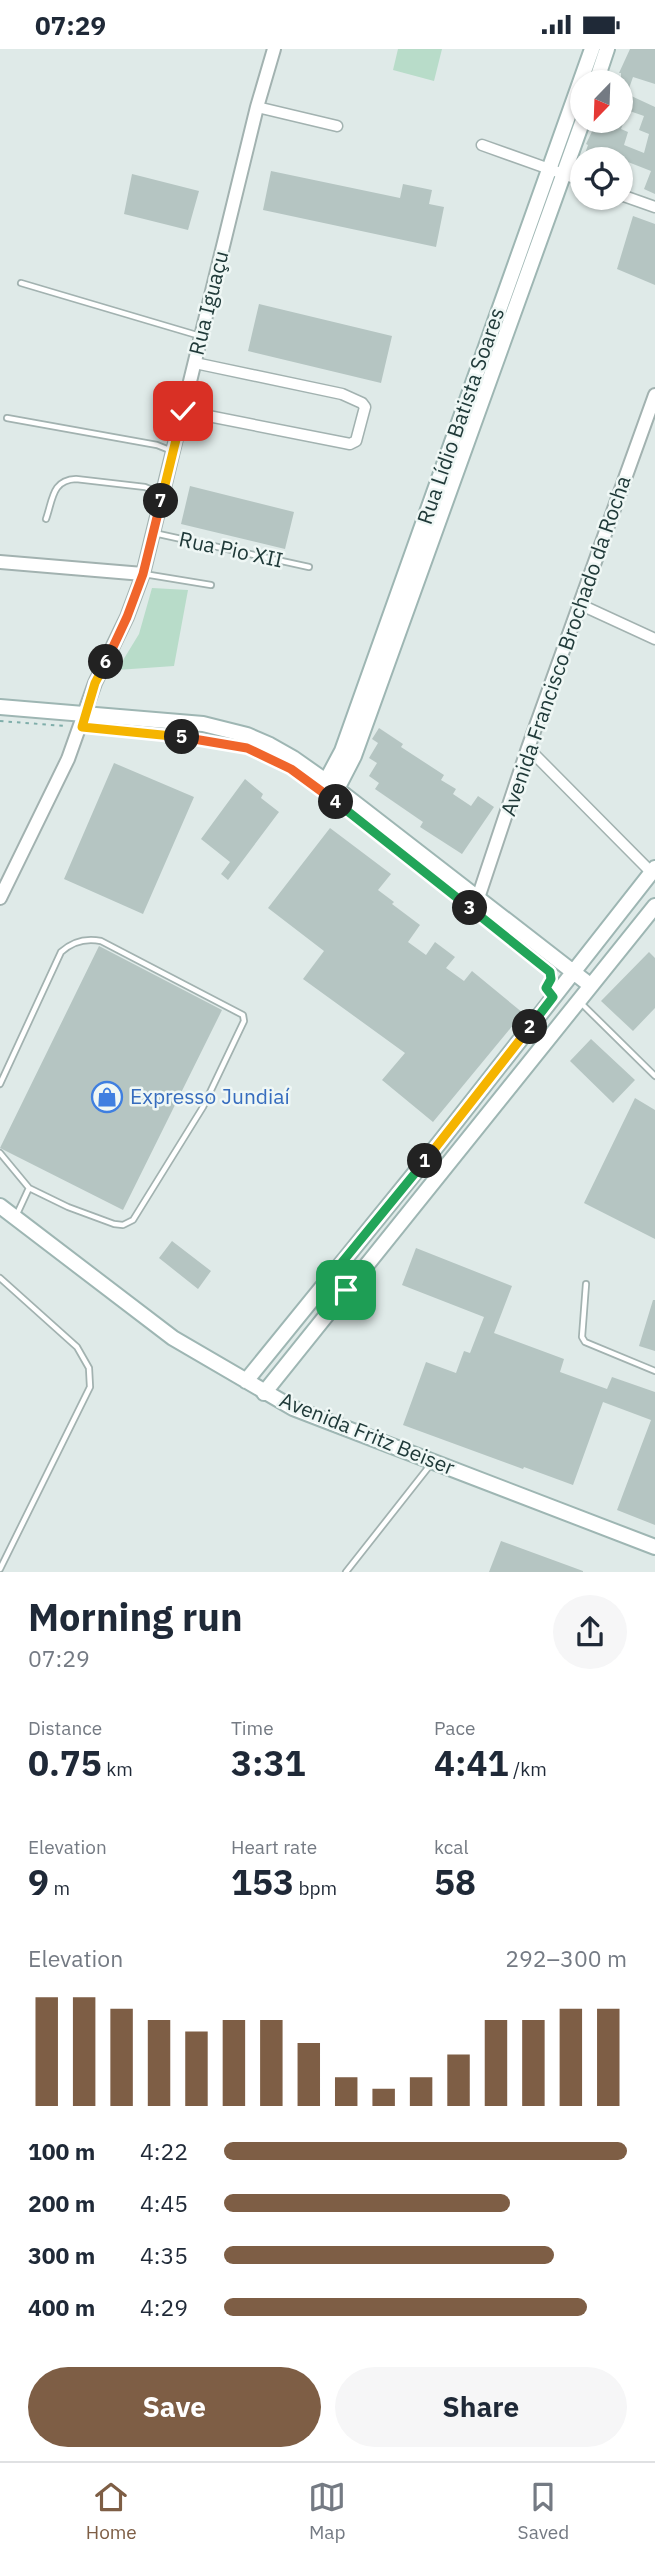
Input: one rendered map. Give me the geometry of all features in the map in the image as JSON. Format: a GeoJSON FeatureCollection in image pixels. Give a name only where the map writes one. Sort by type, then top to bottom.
{"type":"FeatureCollection","features":[{"type":"Feature","properties":{"kind":"main road","name":"Rua Lídio Batista Soares"},"geometry":{"type":"LineString","coordinates":[[597,70],[599,51]]}},
{"type":"Feature","properties":{"kind":"main road","name":"Rua Lídio Batista Soares"},"geometry":{"type":"LineString","coordinates":[[431,523],[502,297],[548,169],[599,51]]}},
{"type":"Feature","properties":{"kind":"main road","name":"Rua Lídio Batista Soares"},"geometry":{"type":"LineString","coordinates":[[331,785],[355,757],[367,702],[431,523],[490,378],[578,133]]}},
{"type":"Feature","properties":{"kind":"main road"},"geometry":{"type":"LineString","coordinates":[[517,255],[533,261]]}},
{"type":"Feature","properties":{"kind":"main road"},"geometry":{"type":"LineString","coordinates":[[502,297],[517,303]]}},
{"type":"Feature","properties":{"kind":"main road"},"geometry":{"type":"LineString","coordinates":[[476,373],[490,378]]}},
{"type":"Feature","properties":{"kind":"main road"},"geometry":{"type":"LineString","coordinates":[[0,707],[83,720],[203,724],[223,728],[270,745],[331,785],[590,985]]}},
{"type":"Feature","properties":{"kind":"main road"},"geometry":{"type":"LineString","coordinates":[[246,1381],[440,1142],[653,870]]}},
{"type":"Feature","properties":{"kind":"main road"},"geometry":{"type":"LineString","coordinates":[[264,1393],[577,1000],[654,912]]}},
{"type":"Feature","properties":{"kind":"main road"},"geometry":{"type":"LineString","coordinates":[[440,1142],[457,1153]]}},
{"type":"Feature","properties":{"kind":"main road","name":"Avenida Fritz Beiser"},"geometry":{"type":"LineString","coordinates":[[0,1206],[173,1338],[264,1393],[293,1408],[655,1547]]}},
{"type":"Feature","properties":{"kind":"main road"},"geometry":{"type":"LineString","coordinates":[[330,1277],[346,1290]]}},
{"type":"Feature","properties":{"kind":"street","name":"Rua Iguaçu"},"geometry":{"type":"LineString","coordinates":[[0,898],[68,759],[95,683],[127,617],[143,574],[257,107],[274,49]]}},
{"type":"Feature","properties":{"kind":"street"},"geometry":{"type":"LineString","coordinates":[[257,107],[337,126]]}},
{"type":"Feature","properties":{"kind":"street"},"geometry":{"type":"LineString","coordinates":[[482,145],[570,176]]}},
{"type":"Feature","properties":{"kind":"street"},"geometry":{"type":"LineString","coordinates":[[633,199],[655,207]]}},
{"type":"Feature","properties":{"kind":"street"},"geometry":{"type":"LineString","coordinates":[[183,411],[354,444],[365,407],[342,394],[195,363]]}},
{"type":"Feature","properties":{"kind":"street","name":"Avenida Francisco Brochado da Rocha"},"geometry":{"type":"LineString","coordinates":[[478,898],[528,748],[655,395]]}},
{"type":"Feature","properties":{"kind":"street"},"geometry":{"type":"LineString","coordinates":[[0,562],[143,574]]}},
{"type":"Feature","properties":{"kind":"street"},"geometry":{"type":"LineString","coordinates":[[579,604],[655,639]]}},
{"type":"Feature","properties":{"kind":"street"},"geometry":{"type":"LineString","coordinates":[[528,748],[653,870]]}},
{"type":"Feature","properties":{"kind":"lane"},"geometry":{"type":"LineString","coordinates":[[21,283],[201,337]]}},
{"type":"Feature","properties":{"kind":"lane"},"geometry":{"type":"LineString","coordinates":[[7,418],[157,445],[173,451]]}},
{"type":"Feature","properties":{"kind":"lane"},"geometry":{"type":"LineString","coordinates":[[46,519],[58,485],[64,479],[145,488],[163,495]]}},
{"type":"Feature","properties":{"kind":"lane","name":"Rua Pio XII"},"geometry":{"type":"LineString","coordinates":[[153,533],[309,567]]}},
{"type":"Feature","properties":{"kind":"lane"},"geometry":{"type":"LineString","coordinates":[[143,574],[211,585]]}},
{"type":"Feature","properties":{"kind":"lane"},"geometry":{"type":"LineString","coordinates":[[0,1084],[61,952],[79,941],[101,941],[243,1015],[244,1021],[203,1107],[133,1220],[123,1225],[114,1224],[68,1207],[29,1188],[0,1153]]}},
{"type":"Feature","properties":{"kind":"lane"},"geometry":{"type":"LineString","coordinates":[[577,1000],[655,1076]]}},
{"type":"Feature","properties":{"kind":"lane"},"geometry":{"type":"LineString","coordinates":[[16,1218],[29,1188]]}},
{"type":"Feature","properties":{"kind":"lane"},"geometry":{"type":"LineString","coordinates":[[0,1278],[77,1347],[89,1369],[90,1387],[0,1569]]}},
{"type":"Feature","properties":{"kind":"lane"},"geometry":{"type":"LineString","coordinates":[[586,1284],[582,1337],[584,1342],[655,1371]]}},
{"type":"Feature","properties":{"kind":"lane"},"geometry":{"type":"LineString","coordinates":[[346,1572],[433,1461]]}},
{"type":"Feature","properties":{"kind":"path"},"geometry":{"type":"LineString","coordinates":[[0,721],[83,720]]}},
{"type":"Feature","properties":{"kind":"path"},"geometry":{"type":"LineString","coordinates":[[152,733],[236,746]]}},
{"type":"Feature","properties":{"kind":"path"},"geometry":{"type":"LineString","coordinates":[[521,949],[550,972],[551,979],[546,988],[553,997]]}},
{"type":"Feature","properties":{"kind":"green space"},"geometry":{"type":"Polygon","coordinates":[[[398,49],[442,49],[434,81],[393,70],[398,49]]]}},
{"type":"Feature","properties":{"kind":"green space"},"geometry":{"type":"Polygon","coordinates":[[[152,588],[188,590],[174,666],[117,670],[139,634],[152,588]]]}},
{"type":"Feature","properties":{"kind":"building"},"geometry":{"type":"Polygon","coordinates":[[[630,49],[655,49],[655,84],[634,77],[634,70],[620,70],[630,49]]]}},
{"type":"Feature","properties":{"kind":"building"},"geometry":{"type":"Polygon","coordinates":[[[634,97],[655,107],[655,194],[644,189],[651,171],[633,164],[633,149],[644,153],[649,134],[639,130],[644,116],[634,113],[634,97]]]}},
{"type":"Feature","properties":{"kind":"building"},"geometry":{"type":"Polygon","coordinates":[[[591,133],[628,133],[624,145],[629,147],[587,147],[586,144],[591,133]]]}},
{"type":"Feature","properties":{"kind":"building"},"geometry":{"type":"Polygon","coordinates":[[[271,171],[400,198],[403,184],[432,190],[429,204],[444,207],[436,247],[263,210],[271,171]]]}},
{"type":"Feature","properties":{"kind":"building"},"geometry":{"type":"Polygon","coordinates":[[[132,174],[199,191],[188,230],[124,214],[132,174]]]}},
{"type":"Feature","properties":{"kind":"building"},"geometry":{"type":"Polygon","coordinates":[[[633,216],[655,224],[655,285],[617,269],[633,216]]]}},
{"type":"Feature","properties":{"kind":"building"},"geometry":{"type":"Polygon","coordinates":[[[259,304],[392,336],[381,383],[248,351],[259,304]]]}},
{"type":"Feature","properties":{"kind":"building"},"geometry":{"type":"Polygon","coordinates":[[[190,486],[294,512],[285,549],[181,524],[190,486]]]}},
{"type":"Feature","properties":{"kind":"building"},"geometry":{"type":"Polygon","coordinates":[[[379,728],[403,744],[401,747],[444,775],[441,780],[456,789],[453,794],[471,806],[478,796],[494,807],[462,854],[420,827],[423,822],[375,789],[379,783],[369,776],[377,763],[369,758],[378,743],[372,739],[379,728]]]}},
{"type":"Feature","properties":{"kind":"building"},"geometry":{"type":"Polygon","coordinates":[[[114,763],[194,797],[143,914],[64,879],[114,763]]]}},
{"type":"Feature","properties":{"kind":"building"},"geometry":{"type":"Polygon","coordinates":[[[245,779],[263,794],[261,798],[279,812],[228,880],[221,874],[230,862],[201,839],[245,779]]]}},
{"type":"Feature","properties":{"kind":"building"},"geometry":{"type":"Polygon","coordinates":[[[330,828],[391,874],[378,890],[420,925],[408,942],[426,955],[435,942],[455,957],[446,968],[464,981],[472,971],[523,1013],[433,1122],[382,1080],[405,1053],[303,979],[324,951],[268,908],[330,828]]]}},
{"type":"Feature","properties":{"kind":"building"},"geometry":{"type":"Polygon","coordinates":[[[99,946],[222,1010],[123,1210],[0,1148],[99,946]]]}},
{"type":"Feature","properties":{"kind":"building"},"geometry":{"type":"Polygon","coordinates":[[[649,952],[655,958],[655,1008],[633,1031],[601,1001],[649,952]]]}},
{"type":"Feature","properties":{"kind":"building"},"geometry":{"type":"Polygon","coordinates":[[[591,1039],[635,1080],[613,1103],[570,1061],[591,1039]]]}},
{"type":"Feature","properties":{"kind":"building"},"geometry":{"type":"Polygon","coordinates":[[[635,1098],[655,1110],[655,1239],[584,1203],[635,1098]]]}},
{"type":"Feature","properties":{"kind":"building"},"geometry":{"type":"Polygon","coordinates":[[[172,1241],[211,1271],[198,1289],[159,1258],[172,1241]]]}},
{"type":"Feature","properties":{"kind":"building"},"geometry":{"type":"Polygon","coordinates":[[[416,1248],[512,1286],[494,1333],[564,1359],[560,1372],[607,1389],[612,1377],[655,1392],[655,1525],[617,1510],[651,1420],[603,1402],[573,1485],[403,1425],[426,1362],[456,1373],[464,1351],[470,1353],[484,1317],[402,1285],[416,1248]]]}},
{"type":"Feature","properties":{"kind":"building"},"geometry":{"type":"Polygon","coordinates":[[[655,1300],[655,1351],[639,1346],[655,1300]]]}},
{"type":"Feature","properties":{"kind":"building"},"geometry":{"type":"Polygon","coordinates":[[[501,1541],[583,1571],[583,1572],[489,1572],[501,1541]]]}},
{"type":"Feature","properties":{"kind":"place","name":"Expresso Jundiaí"},"geometry":{"type":"Point","coordinates":[107,1097]}},
{"type":"Feature","properties":{"kind":"route"},"geometry":{"type":"LineString","coordinates":[[183,411],[143,574],[127,617],[95,683],[82,727],[202,739],[247,748],[291,769],[311,782],[551,975],[546,988],[553,997],[330,1277],[346,1290]]}}]}
